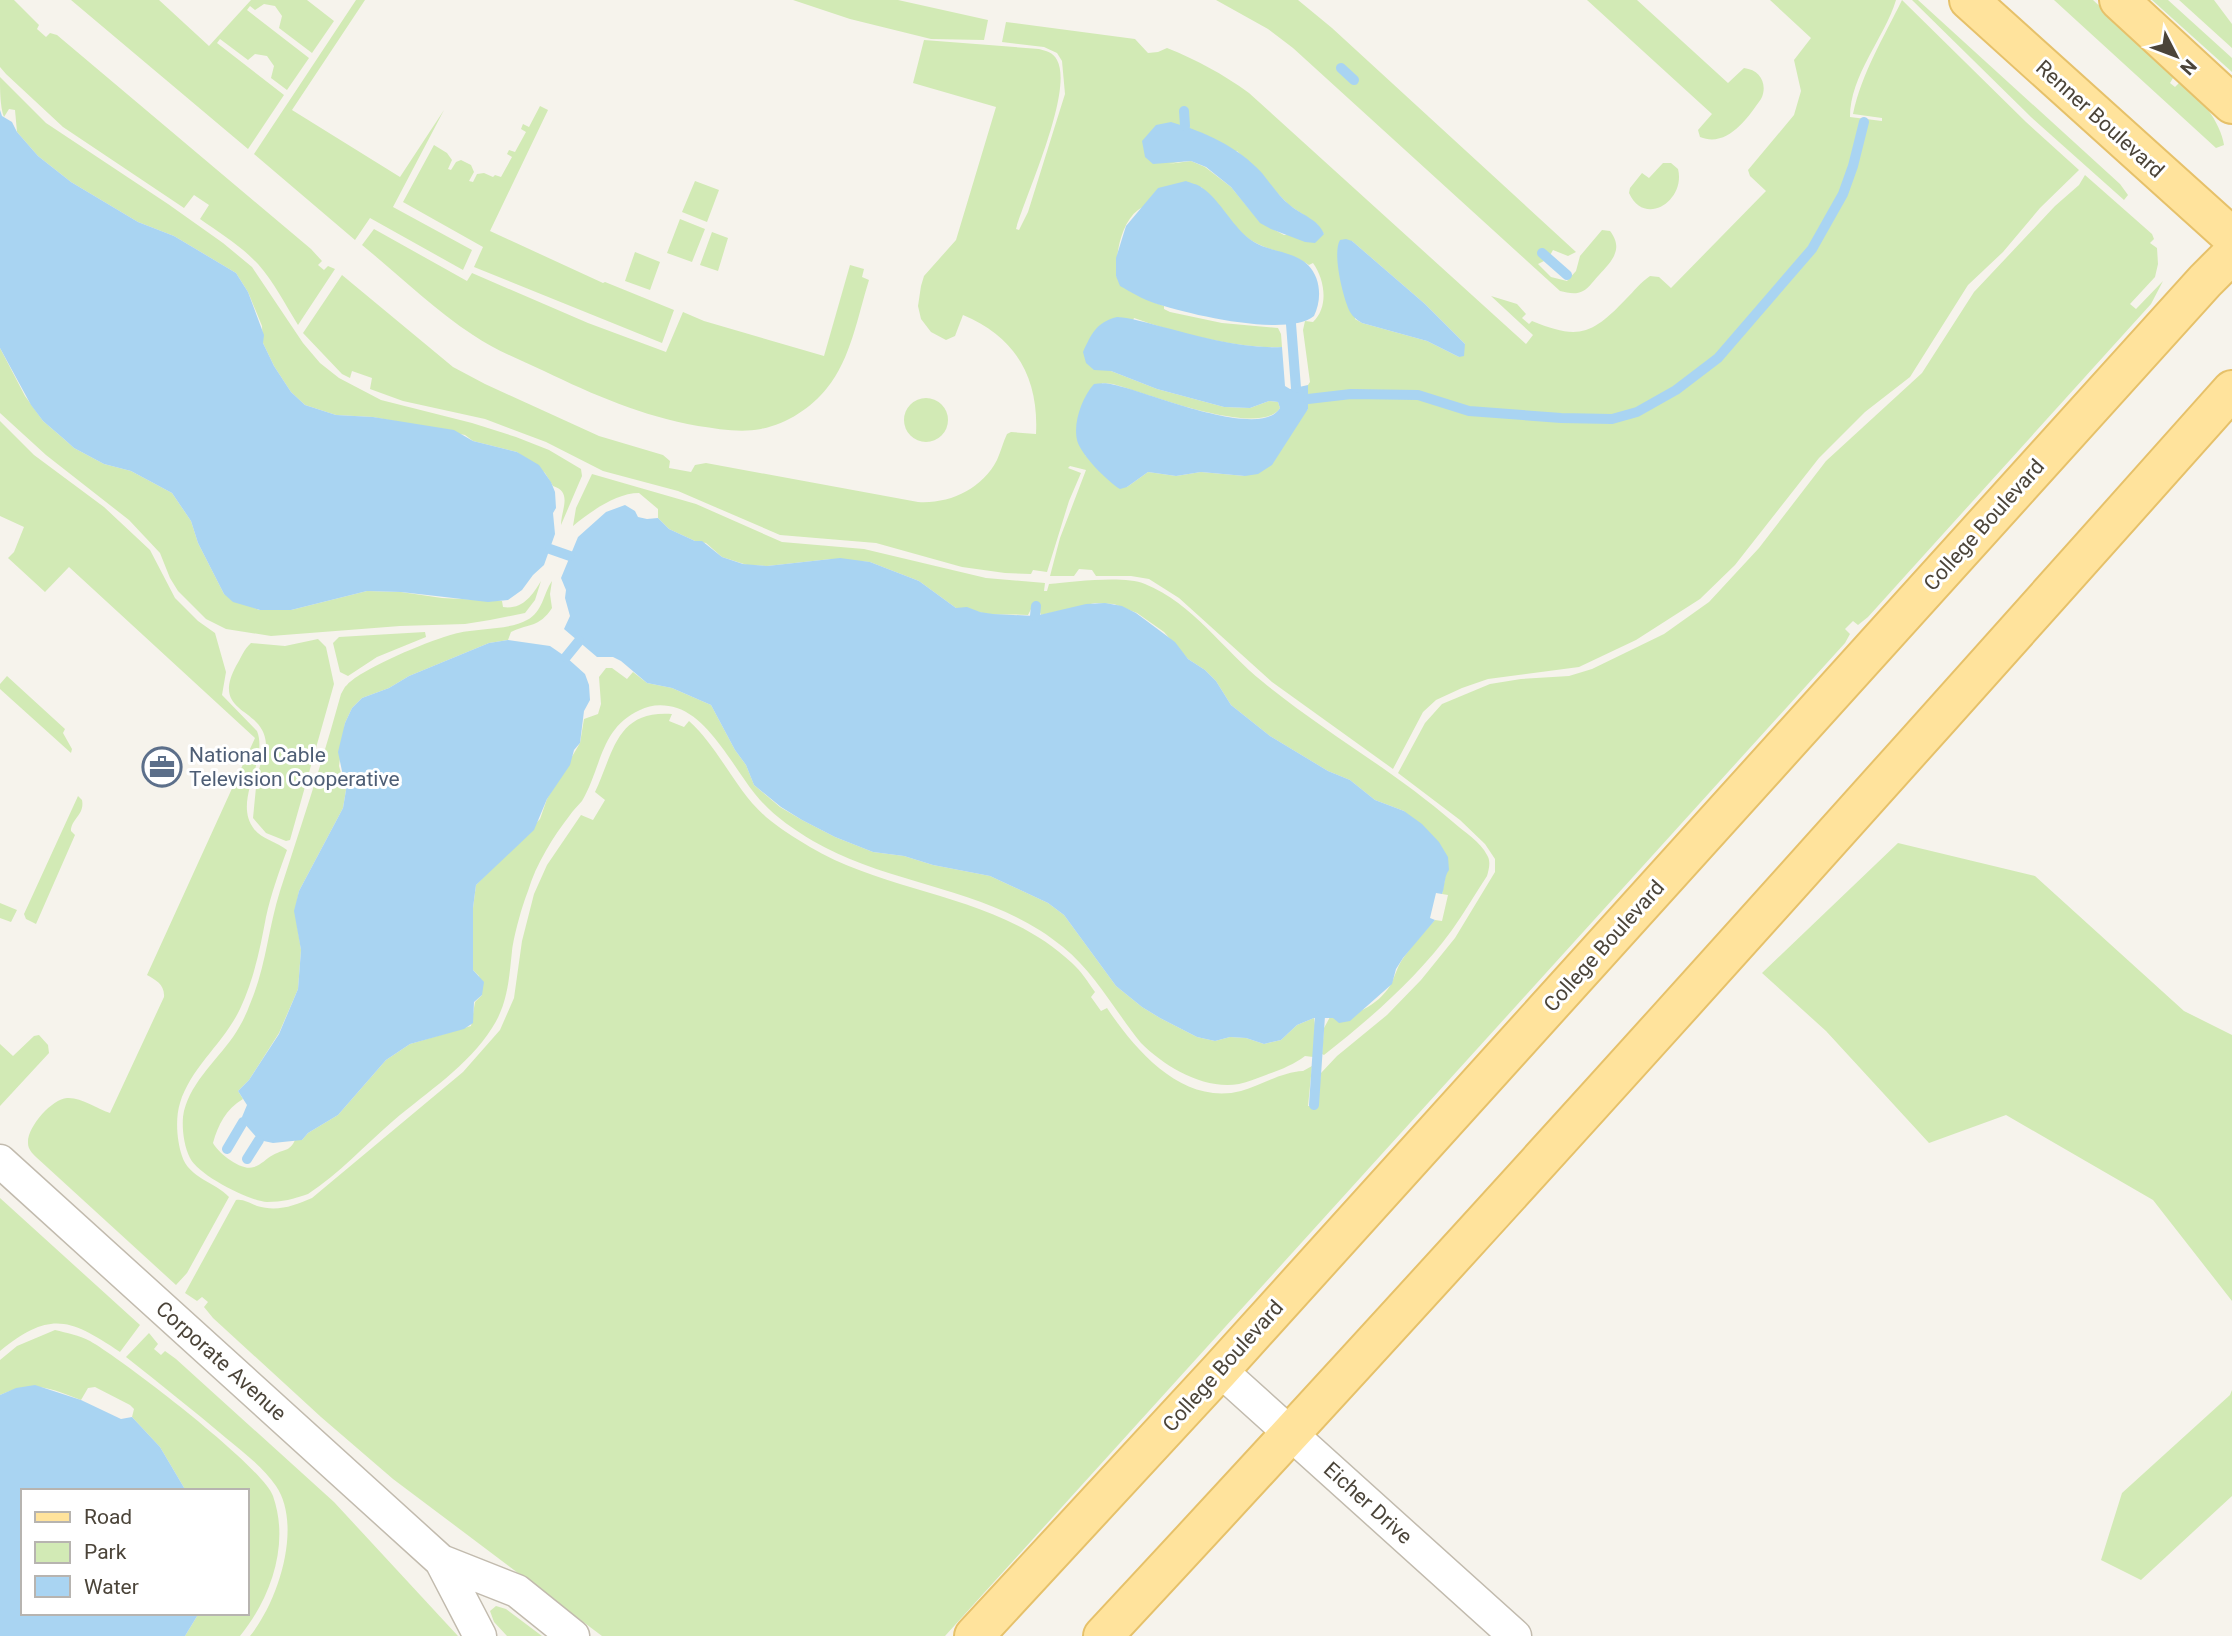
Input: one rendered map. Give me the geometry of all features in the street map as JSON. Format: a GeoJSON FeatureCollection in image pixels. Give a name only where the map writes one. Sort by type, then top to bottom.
{"type":"FeatureCollection","features":[{"type":"Feature","properties":{"kind":"main road","name":"Renner Boulevard"},"geometry":{"type":"LineString","coordinates":[[1969,0],[2232,237]]}},
{"type":"Feature","properties":{"kind":"main road"},"geometry":{"type":"LineString","coordinates":[[2119,0],[2232,104]]}},
{"type":"Feature","properties":{"kind":"main road","name":"College Boulevard"},"geometry":{"type":"LineString","coordinates":[[974,1636],[1220,1370],[2195,291],[2232,254]]}},
{"type":"Feature","properties":{"kind":"main road"},"geometry":{"type":"LineString","coordinates":[[1103,1636],[1291,1434],[1853,815],[2232,390]]}},
{"type":"Feature","properties":{"kind":"street","name":"Corporate Avenue"},"geometry":{"type":"LineString","coordinates":[[0,1161],[441,1561],[481,1636]]}},
{"type":"Feature","properties":{"kind":"street","name":"Eicher Drive"},"geometry":{"type":"LineString","coordinates":[[1220,1370],[1515,1636]]}},
{"type":"Feature","properties":{"kind":"street","name":"Corporate Avenue"},"geometry":{"type":"LineString","coordinates":[[441,1561],[517,1591],[573,1636]]}},
{"type":"Feature","properties":{"kind":"green space"},"geometry":{"type":"Polygon","coordinates":[[[0,0],[14,0],[39,25],[37,29],[46,37],[50,33],[57,35],[311,249],[322,261],[318,265],[324,270],[328,266],[335,269],[298,325],[258,264],[200,219],[209,205],[194,195],[184,208],[63,127],[6,74],[0,67],[0,0]]]}},
{"type":"Feature","properties":{"kind":"green space"},"geometry":{"type":"Polygon","coordinates":[[[71,0],[159,0],[209,46],[251,0],[307,0],[334,21],[312,53],[279,28],[282,16],[275,6],[264,4],[255,10],[250,6],[247,10],[309,58],[287,90],[271,78],[274,66],[267,56],[255,54],[248,60],[220,39],[217,43],[284,95],[248,149],[71,0]]]}},
{"type":"Feature","properties":{"kind":"green space"},"geometry":{"type":"Polygon","coordinates":[[[356,0],[365,0],[292,110],[400,177],[444,110],[393,207],[472,250],[463,270],[370,218],[355,240],[254,154],[356,0]]]}},
{"type":"Feature","properties":{"kind":"green space"},"geometry":{"type":"Polygon","coordinates":[[[793,0],[898,0],[988,20],[984,40],[931,39],[850,19],[793,0]]]}},
{"type":"Feature","properties":{"kind":"green space"},"geometry":{"type":"Polygon","coordinates":[[[1216,0],[1298,0],[1332,28],[1576,252],[1568,256],[1553,250],[1548,259],[1538,264],[1551,277],[1567,281],[1576,271],[1580,256],[1602,230],[1610,231],[1614,237],[1616,249],[1612,260],[1583,291],[1560,291],[1293,48],[1268,29],[1216,0]]]}},
{"type":"Feature","properties":{"kind":"green space"},"geometry":{"type":"Polygon","coordinates":[[[1587,0],[1637,0],[1728,83],[1744,68],[1759,75],[1764,89],[1761,99],[1743,123],[1727,135],[1719,139],[1700,137],[1698,130],[1712,114],[1587,0]]]}},
{"type":"Feature","properties":{"kind":"green space"},"geometry":{"type":"Polygon","coordinates":[[[1770,0],[1896,0],[1856,86],[1850,117],[1882,121],[1882,118],[1853,114],[1868,69],[1902,0],[2079,170],[2040,208],[2003,252],[1968,285],[1910,377],[1865,412],[1819,458],[1735,565],[1700,599],[1636,640],[1579,667],[1488,679],[1436,700],[1423,712],[1393,769],[1272,682],[1179,598],[1149,579],[1096,576],[1092,570],[1079,569],[1074,576],[1050,576],[1060,538],[1086,470],[1070,466],[1068,468],[1081,473],[1069,501],[1047,572],[1033,570],[1031,574],[1005,573],[962,567],[876,543],[780,535],[678,491],[603,471],[546,442],[485,419],[403,401],[370,389],[372,378],[352,371],[350,378],[342,374],[303,333],[342,275],[453,367],[599,436],[663,455],[670,461],[669,468],[691,472],[695,465],[706,463],[918,502],[942,500],[964,493],[983,479],[997,460],[1007,434],[1036,434],[1036,414],[1033,395],[1021,362],[997,335],[963,315],[955,336],[946,340],[931,332],[921,319],[918,306],[924,276],[956,240],[996,107],[913,83],[924,40],[1039,49],[1047,51],[1057,60],[1061,75],[1054,118],[1016,229],[1019,230],[1028,212],[1065,94],[1062,61],[1057,53],[1044,47],[1002,42],[1006,22],[1135,39],[1148,53],[1167,48],[1210,68],[1249,93],[1526,344],[1533,335],[1491,296],[1517,304],[1526,314],[1522,318],[1529,324],[1532,321],[1561,331],[1583,331],[1614,311],[1650,276],[1659,277],[1671,288],[1766,191],[1750,176],[1748,170],[1794,115],[1801,91],[1794,60],[1811,38],[1770,0]],[[1237,151],[1168,164],[1191,161],[1205,167],[1231,187],[1260,222],[1284,235],[1324,234],[1317,224],[1289,205],[1237,151]],[[1201,187],[1150,204],[1132,216],[1123,231],[1116,276],[1170,312],[1222,323],[1278,328],[1282,347],[1207,339],[1134,318],[1111,371],[1157,389],[1224,407],[1250,408],[1269,401],[1278,402],[1280,408],[1269,416],[1227,416],[1102,383],[1085,455],[1127,487],[1148,472],[1176,476],[1201,472],[1245,476],[1308,409],[1310,382],[1303,330],[1305,321],[1313,322],[1321,309],[1324,293],[1320,277],[1313,263],[1309,265],[1246,237],[1201,187]],[[1352,241],[1355,319],[1427,341],[1459,357],[1465,344],[1425,304],[1352,241]]]}},
{"type":"Feature","properties":{"kind":"green space"},"geometry":{"type":"Polygon","coordinates":[[[1912,0],[1918,0],[2120,184],[2128,195],[2124,200],[2031,117],[1912,0]]]}},
{"type":"Feature","properties":{"kind":"green space"},"geometry":{"type":"Polygon","coordinates":[[[2054,0],[2093,0],[2165,67],[2173,78],[2170,83],[2175,87],[2179,83],[2201,101],[2219,127],[2224,145],[2216,148],[2054,0]]]}},
{"type":"Feature","properties":{"kind":"green space"},"geometry":{"type":"Polygon","coordinates":[[[2152,0],[2168,0],[2232,58],[2232,72],[2152,0]]]}},
{"type":"Feature","properties":{"kind":"green space"},"geometry":{"type":"Polygon","coordinates":[[[2179,0],[2214,0],[2232,24],[2232,48],[2179,0]]]}},
{"type":"Feature","properties":{"kind":"green space"},"geometry":{"type":"Polygon","coordinates":[[[0,77],[46,123],[168,204],[252,267],[303,343],[320,363],[339,378],[381,400],[516,437],[549,450],[581,469],[582,476],[561,525],[563,493],[553,486],[545,473],[517,452],[473,441],[465,435],[373,417],[336,415],[305,405],[291,392],[274,366],[263,343],[262,326],[248,292],[236,273],[174,236],[138,222],[71,182],[38,156],[17,132],[15,110],[9,109],[4,117],[0,77]]]}},
{"type":"Feature","properties":{"kind":"green space"},"geometry":{"type":"Polygon","coordinates":[[[540,106],[548,110],[490,231],[603,283],[674,310],[662,343],[474,267],[483,247],[403,202],[434,145],[447,153],[452,160],[448,169],[451,170],[456,162],[461,160],[471,165],[474,172],[469,181],[473,182],[477,174],[484,173],[501,177],[512,157],[507,154],[509,150],[515,152],[526,132],[521,129],[523,124],[529,127],[540,106]]]}},
{"type":"Feature","properties":{"kind":"green space"},"geometry":{"type":"Polygon","coordinates":[[[1663,163],[1671,163],[1678,169],[1676,191],[1662,206],[1645,208],[1636,203],[1629,193],[1630,188],[1642,173],[1649,178],[1663,163]]]}},
{"type":"Feature","properties":{"kind":"green space"},"geometry":{"type":"Polygon","coordinates":[[[2085,175],[2152,234],[2154,239],[2150,243],[2157,248],[2155,277],[2130,304],[2136,309],[2163,281],[2151,304],[1868,617],[1858,625],[1853,621],[1845,629],[1850,634],[1845,643],[945,1636],[602,1636],[393,1479],[213,1318],[204,1307],[208,1302],[202,1297],[197,1301],[185,1293],[236,1200],[278,1208],[312,1198],[463,1072],[500,1030],[514,998],[522,941],[534,894],[547,865],[581,815],[593,820],[605,800],[595,792],[620,736],[628,726],[639,719],[653,715],[672,714],[669,721],[684,727],[689,721],[710,744],[755,806],[776,825],[810,847],[876,876],[979,909],[1043,940],[1081,973],[1095,992],[1091,997],[1101,1011],[1107,1008],[1146,1057],[1180,1082],[1200,1090],[1220,1093],[1241,1091],[1312,1066],[1308,1106],[1316,1106],[1321,1073],[1337,1056],[1387,1015],[1421,980],[1455,938],[1495,872],[1495,859],[1485,844],[1460,820],[1398,773],[1425,723],[1442,704],[1490,684],[1569,676],[1592,669],[1664,634],[1709,602],[1759,548],[1826,461],[1922,373],[1974,292],[2055,206],[2079,185],[2085,175]]]}},
{"type":"Feature","properties":{"kind":"green space"},"geometry":{"type":"Polygon","coordinates":[[[695,181],[719,190],[707,222],[682,212],[695,181]]]}},
{"type":"Feature","properties":{"kind":"green space"},"geometry":{"type":"Polygon","coordinates":[[[680,219],[705,229],[692,262],[667,253],[680,219]]]}},
{"type":"Feature","properties":{"kind":"green space"},"geometry":{"type":"Polygon","coordinates":[[[374,229],[467,281],[472,273],[588,323],[666,352],[683,312],[704,321],[824,356],[850,265],[864,269],[862,277],[869,280],[848,350],[835,376],[821,395],[798,414],[771,427],[745,431],[722,429],[677,422],[619,404],[490,345],[444,314],[362,245],[374,229]]]}},
{"type":"Feature","properties":{"kind":"green space"},"geometry":{"type":"Polygon","coordinates":[[[712,232],[728,238],[718,271],[700,265],[712,232]]]}},
{"type":"Feature","properties":{"kind":"green space"},"geometry":{"type":"Polygon","coordinates":[[[635,252],[660,262],[650,290],[625,281],[635,252]]]}},
{"type":"Feature","properties":{"kind":"green space"},"geometry":{"type":"Polygon","coordinates":[[[0,348],[25,396],[43,421],[74,448],[104,464],[131,471],[172,493],[191,521],[198,543],[224,594],[259,610],[291,610],[367,591],[502,601],[503,607],[510,607],[526,601],[541,581],[535,600],[525,613],[465,624],[271,636],[226,629],[206,619],[178,591],[160,553],[129,520],[46,455],[0,413],[0,348]]]}},
{"type":"Feature","properties":{"kind":"green space"},"geometry":{"type":"Polygon","coordinates":[[[926,398],[941,405],[948,420],[941,435],[926,442],[911,435],[904,420],[911,405],[926,398]]]}},
{"type":"Feature","properties":{"kind":"green space"},"geometry":{"type":"Polygon","coordinates":[[[0,421],[34,455],[104,507],[150,550],[175,598],[198,621],[215,633],[226,672],[222,695],[257,731],[258,755],[248,793],[248,818],[257,832],[287,850],[270,900],[256,964],[245,998],[233,1021],[192,1078],[180,1103],[177,1116],[178,1137],[185,1163],[196,1175],[229,1197],[187,1273],[176,1285],[35,1155],[28,1143],[32,1129],[41,1115],[61,1100],[78,1099],[110,1113],[164,997],[161,986],[147,975],[255,738],[69,567],[45,592],[8,558],[14,552],[24,527],[0,516],[0,421]]]}},
{"type":"Feature","properties":{"kind":"green space"},"geometry":{"type":"Polygon","coordinates":[[[592,474],[696,504],[782,542],[864,549],[986,578],[1045,583],[1044,591],[1047,591],[1049,584],[1084,581],[1124,580],[1145,584],[1178,603],[1263,682],[1407,785],[1471,837],[1488,857],[1487,876],[1452,930],[1424,965],[1375,1012],[1324,1055],[1324,1028],[1330,1017],[1357,1012],[1381,997],[1411,947],[1435,920],[1442,921],[1448,895],[1442,894],[1446,873],[1404,811],[1375,800],[1350,780],[1328,771],[1270,736],[1231,705],[1216,681],[1188,659],[1164,632],[1137,613],[1114,604],[1095,603],[1041,615],[1037,604],[1033,605],[1028,615],[989,614],[956,608],[919,581],[870,562],[831,559],[767,566],[747,565],[722,557],[706,543],[669,529],[658,518],[658,509],[639,493],[612,500],[573,526],[576,508],[592,474]]]}},
{"type":"Feature","properties":{"kind":"green space"},"geometry":{"type":"Polygon","coordinates":[[[552,581],[552,608],[543,619],[511,632],[508,640],[489,643],[409,676],[389,688],[362,698],[352,708],[345,723],[339,766],[346,790],[343,808],[299,891],[295,911],[301,950],[298,989],[279,1033],[249,1080],[238,1091],[243,1099],[224,1118],[213,1143],[231,1161],[249,1168],[259,1165],[338,1115],[386,1060],[410,1044],[471,1026],[475,1002],[482,995],[479,976],[473,970],[473,908],[476,885],[540,819],[547,799],[580,743],[584,719],[598,714],[601,704],[599,677],[606,668],[612,668],[627,679],[633,672],[647,683],[672,688],[711,705],[746,765],[754,785],[780,807],[802,820],[873,852],[904,856],[933,865],[990,876],[1048,903],[1064,915],[1116,986],[1160,1018],[1197,1037],[1215,1041],[1230,1037],[1246,1038],[1264,1044],[1281,1040],[1297,1025],[1314,1018],[1313,1057],[1305,1056],[1281,1069],[1239,1084],[1212,1084],[1186,1075],[1141,1043],[1095,980],[1074,957],[1035,927],[973,899],[875,869],[813,841],[782,820],[761,801],[700,722],[677,708],[653,706],[644,708],[617,727],[609,738],[582,801],[557,832],[540,861],[518,921],[507,991],[501,1010],[492,1028],[471,1054],[308,1194],[288,1200],[259,1201],[213,1179],[190,1158],[185,1143],[183,1117],[196,1084],[226,1046],[247,1012],[263,962],[280,891],[341,694],[355,678],[400,654],[458,633],[512,626],[527,620],[540,608],[552,581]]]}},
{"type":"Feature","properties":{"kind":"green space"},"geometry":{"type":"Polygon","coordinates":[[[425,632],[426,637],[377,657],[348,676],[340,672],[333,643],[339,637],[425,632]]]}},
{"type":"Feature","properties":{"kind":"green space"},"geometry":{"type":"Polygon","coordinates":[[[318,639],[326,647],[334,684],[290,840],[286,841],[266,833],[253,818],[257,777],[266,744],[257,723],[240,709],[229,694],[230,682],[244,651],[251,643],[285,646],[318,639]]]}},
{"type":"Feature","properties":{"kind":"green space"},"geometry":{"type":"Polygon","coordinates":[[[7,676],[65,729],[63,733],[72,749],[71,753],[0,689],[0,684],[7,676]]]}},
{"type":"Feature","properties":{"kind":"green space"},"geometry":{"type":"Polygon","coordinates":[[[78,796],[82,805],[71,831],[75,835],[36,924],[26,919],[24,914],[78,796]]]}},
{"type":"Feature","properties":{"kind":"green space"},"geometry":{"type":"Polygon","coordinates":[[[1898,843],[2035,876],[2184,1011],[2232,1035],[2232,1301],[2153,1200],[2006,1115],[1929,1143],[1826,1031],[1762,973],[1898,843]]]}},
{"type":"Feature","properties":{"kind":"green space"},"geometry":{"type":"Polygon","coordinates":[[[0,903],[17,910],[11,922],[0,918],[0,903]]]}},
{"type":"Feature","properties":{"kind":"green space"},"geometry":{"type":"Polygon","coordinates":[[[39,1035],[48,1045],[49,1053],[0,1106],[0,1044],[13,1056],[34,1036],[39,1035]]]}},
{"type":"Feature","properties":{"kind":"green space"},"geometry":{"type":"Polygon","coordinates":[[[0,1198],[140,1325],[120,1352],[87,1332],[60,1324],[33,1329],[0,1351],[0,1198]]]}},
{"type":"Feature","properties":{"kind":"green space"},"geometry":{"type":"Polygon","coordinates":[[[55,1330],[90,1341],[190,1414],[263,1482],[273,1496],[278,1514],[278,1551],[269,1588],[240,1636],[185,1636],[198,1615],[248,1615],[248,1489],[185,1489],[160,1447],[132,1417],[134,1409],[95,1387],[88,1388],[81,1400],[41,1387],[22,1388],[0,1395],[0,1360],[17,1346],[55,1330]]]}},
{"type":"Feature","properties":{"kind":"green space"},"geometry":{"type":"Polygon","coordinates":[[[149,1333],[158,1344],[154,1349],[161,1355],[165,1351],[176,1359],[334,1502],[458,1636],[250,1636],[270,1604],[284,1563],[287,1522],[284,1503],[265,1472],[126,1357],[149,1333]]]}},
{"type":"Feature","properties":{"kind":"green space"},"geometry":{"type":"Polygon","coordinates":[[[2232,1390],[2232,1496],[2141,1580],[2101,1560],[2122,1493],[2230,1395],[2232,1390]]]}},
{"type":"Feature","properties":{"kind":"green space"},"geometry":{"type":"Polygon","coordinates":[[[496,1606],[506,1609],[542,1636],[507,1636],[494,1622],[490,1611],[496,1606]]]}},
{"type":"Feature","properties":{"kind":"water"},"geometry":{"type":"Polygon","coordinates":[[[0,110],[2,116],[12,122],[17,132],[38,156],[71,182],[138,222],[174,236],[236,273],[248,292],[264,335],[263,343],[274,366],[291,392],[305,405],[336,415],[373,417],[454,430],[473,441],[517,452],[539,465],[555,492],[556,508],[553,513],[555,534],[544,565],[522,590],[508,600],[488,602],[367,591],[291,610],[260,610],[233,602],[224,594],[198,543],[191,521],[172,493],[131,471],[104,464],[74,448],[43,421],[31,405],[0,348],[0,110]]]}},
{"type":"Feature","properties":{"kind":"water"},"geometry":{"type":"Polygon","coordinates":[[[1171,122],[1208,135],[1242,155],[1262,173],[1283,199],[1314,221],[1324,234],[1315,243],[1305,242],[1260,223],[1231,187],[1206,167],[1191,161],[1153,164],[1145,157],[1142,141],[1156,125],[1171,122]]]}},
{"type":"Feature","properties":{"kind":"water"},"geometry":{"type":"Polygon","coordinates":[[[1186,181],[1208,193],[1254,242],[1296,257],[1308,265],[1316,276],[1319,289],[1314,316],[1301,322],[1282,325],[1236,322],[1154,303],[1120,286],[1116,276],[1116,258],[1126,226],[1158,188],[1186,181]]]}},
{"type":"Feature","properties":{"kind":"water"},"geometry":{"type":"Polygon","coordinates":[[[1340,240],[1352,241],[1425,304],[1465,344],[1464,356],[1459,357],[1427,341],[1362,323],[1354,317],[1344,297],[1339,276],[1338,246],[1340,240]]]}},
{"type":"Feature","properties":{"kind":"water"},"geometry":{"type":"Polygon","coordinates":[[[1117,317],[1235,344],[1282,347],[1285,386],[1290,389],[1308,385],[1308,409],[1272,465],[1258,474],[1245,476],[1201,472],[1176,476],[1148,472],[1120,489],[1102,474],[1083,453],[1076,433],[1080,410],[1094,384],[1112,384],[1227,417],[1269,417],[1280,408],[1278,402],[1269,401],[1250,408],[1224,407],[1157,389],[1111,371],[1094,370],[1086,363],[1083,352],[1099,326],[1117,317]]]}},
{"type":"Feature","properties":{"kind":"water"},"geometry":{"type":"Polygon","coordinates":[[[625,505],[635,511],[638,517],[658,518],[669,529],[695,541],[702,541],[722,557],[743,564],[767,566],[840,558],[870,562],[919,581],[956,608],[967,607],[993,614],[1035,616],[1086,604],[1105,603],[1122,606],[1136,613],[1175,642],[1188,659],[1216,681],[1231,705],[1270,736],[1328,771],[1350,780],[1375,800],[1404,811],[1422,824],[1439,842],[1448,857],[1449,870],[1443,891],[1442,894],[1436,893],[1430,918],[1435,920],[1403,958],[1396,969],[1392,984],[1350,1021],[1339,1023],[1333,1018],[1314,1018],[1297,1025],[1281,1040],[1264,1044],[1246,1038],[1230,1037],[1215,1041],[1197,1037],[1142,1007],[1116,986],[1064,915],[1048,903],[990,876],[933,865],[904,856],[873,852],[835,837],[781,807],[754,785],[746,765],[711,705],[672,688],[647,683],[621,661],[613,657],[597,657],[564,629],[570,616],[561,578],[578,537],[606,512],[625,505]]]}},
{"type":"Feature","properties":{"kind":"water"},"geometry":{"type":"Polygon","coordinates":[[[508,640],[550,646],[566,657],[585,674],[590,700],[584,711],[580,743],[574,750],[570,765],[547,799],[534,830],[476,885],[473,908],[473,970],[484,982],[482,995],[474,1002],[473,1023],[464,1029],[410,1044],[386,1060],[338,1115],[308,1133],[302,1140],[273,1143],[259,1140],[243,1122],[242,1117],[247,1105],[238,1091],[249,1080],[279,1034],[298,989],[301,950],[294,911],[299,891],[343,808],[346,790],[338,752],[345,723],[352,708],[362,698],[389,688],[409,676],[489,643],[508,640]]]}},
{"type":"Feature","properties":{"kind":"water"},"geometry":{"type":"Polygon","coordinates":[[[35,1385],[81,1400],[121,1419],[132,1417],[160,1447],[185,1489],[21,1489],[21,1615],[198,1615],[185,1636],[0,1636],[0,1395],[16,1388],[35,1385]]]}},
{"type":"Feature","properties":{"kind":"waterway"},"geometry":{"type":"LineString","coordinates":[[1341,68],[1354,80]]}},
{"type":"Feature","properties":{"kind":"waterway"},"geometry":{"type":"LineString","coordinates":[[1184,111],[1185,126]]}},
{"type":"Feature","properties":{"kind":"waterway"},"geometry":{"type":"LineString","coordinates":[[1308,399],[1351,394],[1418,395],[1469,411],[1561,418],[1612,419],[1637,412],[1676,390],[1718,358],[1812,249],[1843,194],[1864,122]]}},
{"type":"Feature","properties":{"kind":"waterway"},"geometry":{"type":"LineString","coordinates":[[1542,253],[1567,275]]}},
{"type":"Feature","properties":{"kind":"waterway"},"geometry":{"type":"LineString","coordinates":[[1291,324],[1296,388]]}},
{"type":"Feature","properties":{"kind":"waterway"},"geometry":{"type":"LineString","coordinates":[[550,549],[570,556]]}},
{"type":"Feature","properties":{"kind":"waterway"},"geometry":{"type":"LineString","coordinates":[[1035,616],[1036,606]]}},
{"type":"Feature","properties":{"kind":"waterway"},"geometry":{"type":"LineString","coordinates":[[566,657],[579,641]]}},
{"type":"Feature","properties":{"kind":"waterway"},"geometry":{"type":"LineString","coordinates":[[1314,1105],[1320,1016]]}},
{"type":"Feature","properties":{"kind":"waterway"},"geometry":{"type":"LineString","coordinates":[[227,1149],[243,1122]]}},
{"type":"Feature","properties":{"kind":"waterway"},"geometry":{"type":"LineString","coordinates":[[247,1159],[259,1140]]}},
{"type":"Feature","properties":{"kind":"place","name":"National Cable Television Cooperative"},"geometry":{"type":"Point","coordinates":[162,767]}}]}
